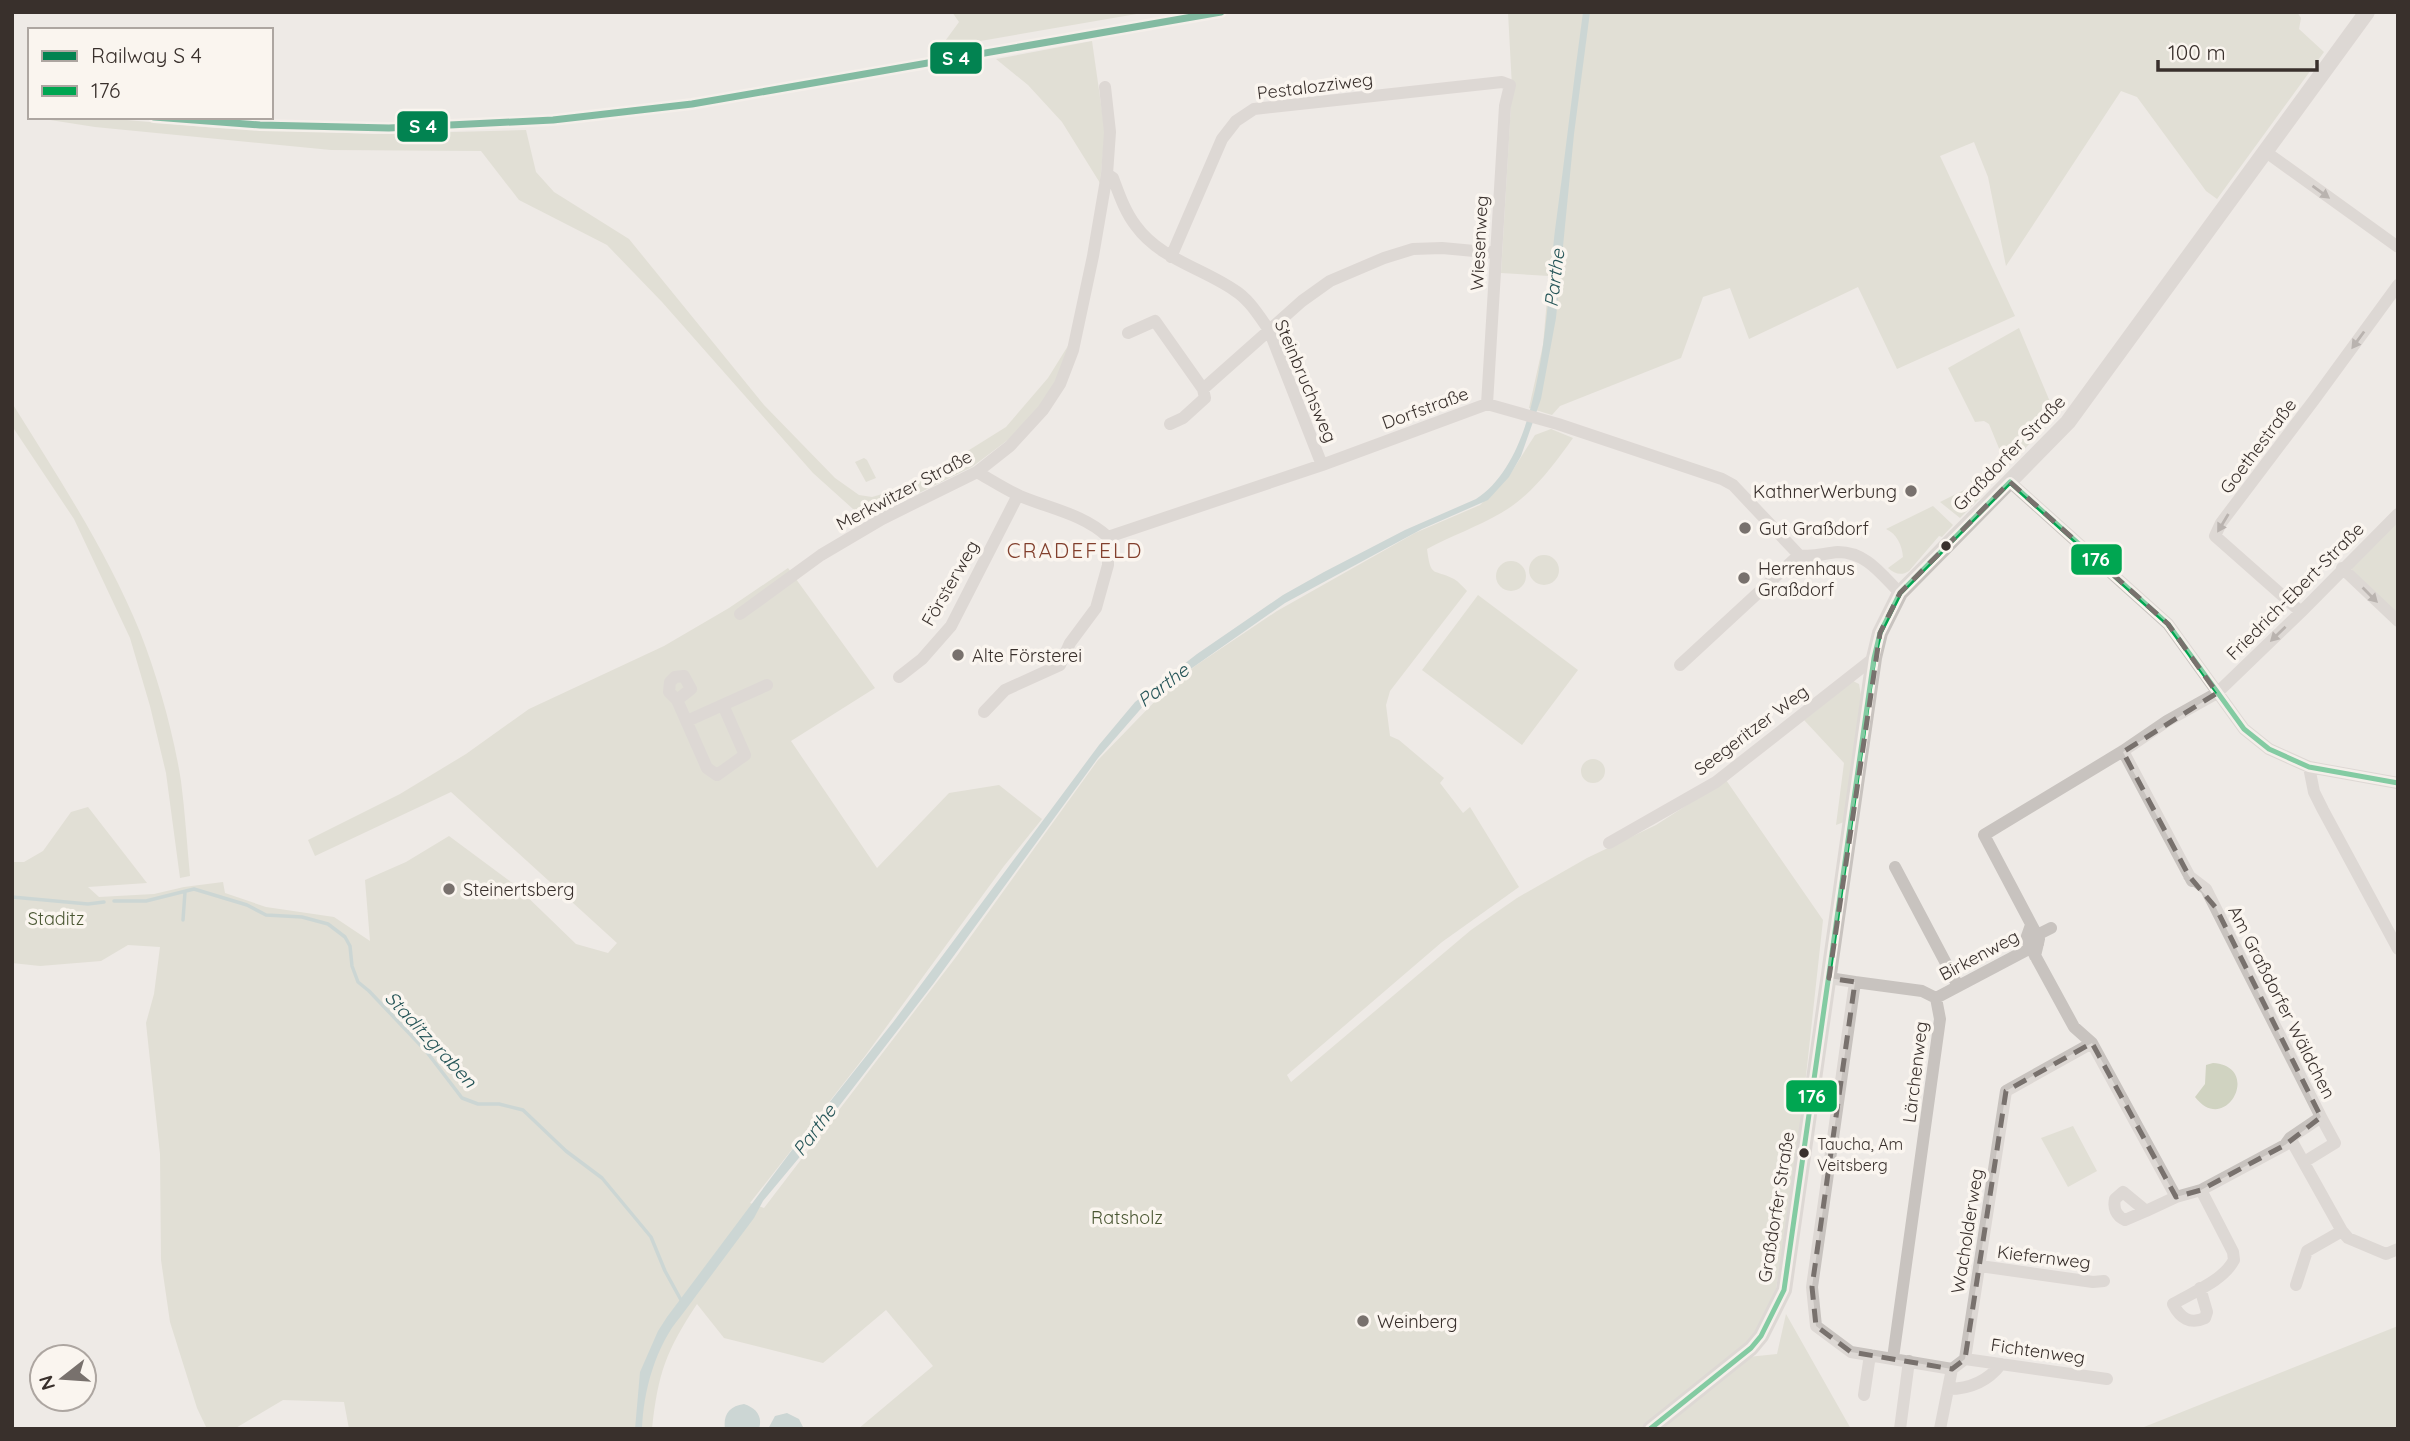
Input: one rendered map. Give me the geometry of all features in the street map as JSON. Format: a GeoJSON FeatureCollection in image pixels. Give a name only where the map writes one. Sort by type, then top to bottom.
{"type":"FeatureCollection","features":[{"type":"Feature","properties":{"kind":"street","name":"Graßdorfer Straße"},"geometry":{"type":"LineString","coordinates":[[1650,1429],[1751,1348],[1761,1336],[1783,1290],[1874,658],[1880,633],[1900,593],[2068,422],[2367,12]]}},
{"type":"Feature","properties":{"kind":"street","name":"Pestalozziweg"},"geometry":{"type":"LineString","coordinates":[[1171,257],[1222,139],[1236,121],[1254,109],[1502,82],[1510,85]]}},
{"type":"Feature","properties":{"kind":"street","name":"Wiesenweg"},"geometry":{"type":"LineString","coordinates":[[1487,404],[1505,106],[1510,85]]}},
{"type":"Feature","properties":{"kind":"street","name":"Merkwitzer Straße"},"geometry":{"type":"LineString","coordinates":[[740,614],[841,543],[882,519],[977,472],[1010,446],[1043,410],[1060,384],[1073,350],[1093,256],[1107,174],[1110,132],[1105,86]]}},
{"type":"Feature","properties":{"kind":"street"},"geometry":{"type":"LineString","coordinates":[[2266,152],[2398,247]]}},
{"type":"Feature","properties":{"kind":"street","name":"Steinbruchsweg"},"geometry":{"type":"LineString","coordinates":[[1107,174],[1113,178],[1136,226],[1171,257],[1236,290],[1256,311],[1269,330],[1322,465]]}},
{"type":"Feature","properties":{"kind":"street"},"geometry":{"type":"LineString","coordinates":[[1203,389],[1269,330],[1330,281],[1413,249],[1442,248],[1496,253]]}},
{"type":"Feature","properties":{"kind":"street","name":"Goethestraße"},"geometry":{"type":"LineString","coordinates":[[2301,612],[2215,536],[2221,523],[2398,285]]}},
{"type":"Feature","properties":{"kind":"street"},"geometry":{"type":"LineString","coordinates":[[1128,333],[1155,321],[1203,389],[1205,398],[1183,418],[1170,424]]}},
{"type":"Feature","properties":{"kind":"street","name":"Dorfstraße"},"geometry":{"type":"LineString","coordinates":[[1108,537],[1322,465],[1487,404],[1510,409],[1732,485],[1799,555]]}},
{"type":"Feature","properties":{"kind":"street"},"geometry":{"type":"LineString","coordinates":[[977,472],[1018,495],[1079,517],[1095,525],[1108,537],[1108,565],[1096,608],[1070,643],[1060,665],[1005,690],[985,712]]}},
{"type":"Feature","properties":{"kind":"street"},"geometry":{"type":"LineString","coordinates":[[2010,482],[2168,624],[2244,729],[2269,749],[2309,767],[2398,783]]}},
{"type":"Feature","properties":{"kind":"street","name":"Försterweg"},"geometry":{"type":"LineString","coordinates":[[899,677],[922,659],[951,626],[1018,495]]}},
{"type":"Feature","properties":{"kind":"street","name":"Friedrich-Ebert-Straße"},"geometry":{"type":"LineString","coordinates":[[2217,693],[2398,514]]}},
{"type":"Feature","properties":{"kind":"street"},"geometry":{"type":"LineString","coordinates":[[1680,665],[1799,555],[1811,557],[1835,552],[1856,554],[1871,564],[1900,593]]}},
{"type":"Feature","properties":{"kind":"street"},"geometry":{"type":"LineString","coordinates":[[2342,568],[2398,621]]}},
{"type":"Feature","properties":{"kind":"street","name":"Seegeritzer Weg"},"geometry":{"type":"LineString","coordinates":[[1609,843],[1716,782],[1874,658]]}},
{"type":"Feature","properties":{"kind":"street"},"geometry":{"type":"LineString","coordinates":[[687,721],[766,685]]}},
{"type":"Feature","properties":{"kind":"street"},"geometry":{"type":"LineString","coordinates":[[2176,1196],[2092,1043],[2074,1027],[1984,835],[2123,751],[2167,721],[2217,693]]}},
{"type":"Feature","properties":{"kind":"street"},"geometry":{"type":"LineString","coordinates":[[677,700],[707,768],[717,775],[745,755],[723,705]]}},
{"type":"Feature","properties":{"kind":"street","name":"Am Graßdorfer Wäldchen"},"geometry":{"type":"LineString","coordinates":[[2123,751],[2189,876],[2206,889],[2335,1143],[2304,1162]]}},
{"type":"Feature","properties":{"kind":"street"},"geometry":{"type":"LineString","coordinates":[[2309,767],[2323,810],[2398,949]]}},
{"type":"Feature","properties":{"kind":"street"},"geometry":{"type":"LineString","coordinates":[[1895,867],[1958,986]]}},
{"type":"Feature","properties":{"kind":"street","name":"Birkenweg"},"geometry":{"type":"LineString","coordinates":[[1936,998],[2035,942],[2051,928]]}},
{"type":"Feature","properties":{"kind":"street"},"geometry":{"type":"LineString","coordinates":[[1829,978],[1855,982],[1812,1287],[1816,1326],[1851,1352],[1952,1369]]}},
{"type":"Feature","properties":{"kind":"street","name":"Lärchenweg"},"geometry":{"type":"LineString","coordinates":[[1855,982],[1922,991],[1936,998],[1940,1019],[1893,1358]]}},
{"type":"Feature","properties":{"kind":"street","name":"Wacholderweg"},"geometry":{"type":"LineString","coordinates":[[1965,1359],[2006,1091],[2092,1043]]}},
{"type":"Feature","properties":{"kind":"street","name":"Am Graßdorfer Wäldchen"},"geometry":{"type":"LineString","coordinates":[[2146,1210],[2176,1196],[2201,1190],[2285,1145],[2290,1138],[2321,1117]]}},
{"type":"Feature","properties":{"kind":"street"},"geometry":{"type":"LineString","coordinates":[[2290,1138],[2348,1238],[2386,1254],[2398,1249]]}},
{"type":"Feature","properties":{"kind":"street"},"geometry":{"type":"LineString","coordinates":[[2200,1288],[2222,1275],[2234,1260],[2233,1252],[2201,1190]]}},
{"type":"Feature","properties":{"kind":"street"},"geometry":{"type":"LineString","coordinates":[[2296,1285],[2307,1251],[2342,1231]]}},
{"type":"Feature","properties":{"kind":"street","name":"Kiefernweg"},"geometry":{"type":"LineString","coordinates":[[1980,1266],[2104,1281]]}},
{"type":"Feature","properties":{"kind":"street"},"geometry":{"type":"LineString","coordinates":[[1864,1395],[1870,1355]]}},
{"type":"Feature","properties":{"kind":"street"},"geometry":{"type":"LineString","coordinates":[[1940,1429],[1952,1369],[1965,1359]]}},
{"type":"Feature","properties":{"kind":"street","name":"Fichtenweg"},"geometry":{"type":"LineString","coordinates":[[1965,1359],[2107,1378]]}},
{"type":"Feature","properties":{"kind":"street"},"geometry":{"type":"LineString","coordinates":[[1900,1429],[1909,1361]]}},
{"type":"Feature","properties":{"kind":"street"},"geometry":{"type":"LineString","coordinates":[[1948,1389],[1965,1388],[1993,1374],[2001,1364]]}},
{"type":"Feature","properties":{"kind":"highlighted area"},"geometry":{"type":"Polygon","coordinates":[[[2010,482],[2168,624],[2217,693],[2123,752],[2189,876],[2216,908],[2321,1117],[2285,1145],[2201,1190],[2176,1197],[2092,1043],[2006,1091],[1965,1359],[1952,1369],[1851,1352],[1816,1326],[1812,1287],[1855,982],[1829,978],[1880,633],[1900,593],[2010,482]]]}},
{"type":"Feature","properties":{"kind":"green space"},"geometry":{"type":"Polygon","coordinates":[[[952,12],[1148,12],[940,48],[959,22],[952,12]]]}},
{"type":"Feature","properties":{"kind":"green space"},"geometry":{"type":"Polygon","coordinates":[[[1508,12],[2297,12],[2301,18],[2299,29],[2324,52],[2217,199],[2206,191],[2137,97],[2121,91],[2006,266],[1988,177],[1974,142],[1940,156],[2015,316],[1897,369],[1858,287],[1749,339],[1730,288],[1703,297],[1681,358],[1560,406],[1552,415],[1529,408],[1543,345],[1549,276],[1501,273],[1512,87],[1508,12]]]}},
{"type":"Feature","properties":{"kind":"green space"},"geometry":{"type":"Polygon","coordinates":[[[1092,41],[1105,132],[1100,183],[1062,122],[1028,85],[996,59],[1092,41]]]}},
{"type":"Feature","properties":{"kind":"green space"},"geometry":{"type":"Polygon","coordinates":[[[44,119],[116,119],[217,128],[376,134],[526,130],[536,172],[554,192],[629,239],[764,405],[835,478],[859,495],[872,497],[903,488],[1006,427],[1048,378],[1071,341],[1050,395],[1013,436],[972,467],[863,518],[813,473],[662,302],[607,245],[519,200],[481,151],[331,150],[95,127],[44,119]]]}},
{"type":"Feature","properties":{"kind":"green space"},"geometry":{"type":"Polygon","coordinates":[[[2019,328],[2056,416],[1982,493],[1970,481],[2003,458],[1989,424],[1984,421],[1975,422],[1948,368],[2019,328]]]}},
{"type":"Feature","properties":{"kind":"green space"},"geometry":{"type":"Polygon","coordinates":[[[12,403],[97,543],[140,632],[164,705],[178,762],[190,876],[180,878],[166,773],[130,638],[74,519],[12,426],[12,403]]]}},
{"type":"Feature","properties":{"kind":"green space"},"geometry":{"type":"Polygon","coordinates":[[[1551,429],[1573,438],[1532,489],[1501,513],[1427,549],[1432,569],[1454,579],[1467,591],[1390,691],[1386,705],[1390,736],[1399,740],[1444,778],[1440,783],[1463,813],[1470,807],[1519,887],[1442,942],[1287,1075],[1291,1082],[1471,930],[1517,898],[1587,858],[1656,825],[1726,780],[1823,920],[1794,1186],[1775,1294],[1756,1332],[1739,1352],[1645,1429],[858,1429],[933,1366],[886,1310],[823,1363],[724,1338],[697,1304],[665,1363],[657,1392],[652,1429],[349,1429],[344,1402],[283,1400],[234,1429],[207,1429],[197,1408],[170,1322],[161,1260],[160,1154],[146,1023],[154,994],[160,947],[128,945],[101,961],[40,966],[12,963],[12,862],[24,862],[43,851],[71,812],[88,807],[147,883],[88,887],[99,897],[154,894],[223,882],[225,893],[266,907],[334,917],[370,941],[365,880],[406,862],[449,836],[515,885],[576,944],[608,953],[617,943],[451,792],[315,856],[308,840],[400,794],[466,754],[529,709],[664,646],[729,608],[788,568],[875,688],[791,741],[877,868],[949,793],[999,785],[1042,819],[1004,866],[865,1056],[750,1203],[764,1208],[956,957],[1098,760],[1163,693],[1195,666],[1277,611],[1415,533],[1480,505],[1509,476],[1535,435],[1551,429]]]}},
{"type":"Feature","properties":{"kind":"green space"},"geometry":{"type":"Polygon","coordinates":[[[864,458],[876,478],[866,482],[855,462],[864,458]]]}},
{"type":"Feature","properties":{"kind":"green space"},"geometry":{"type":"Polygon","coordinates":[[[1968,488],[1980,498],[1960,518],[1940,502],[1968,488]]]}},
{"type":"Feature","properties":{"kind":"green space"},"geometry":{"type":"Polygon","coordinates":[[[1933,506],[1953,525],[1942,537],[1939,536],[1909,571],[1901,574],[1893,572],[1888,568],[1903,557],[1896,537],[1886,529],[1933,506]]]}},
{"type":"Feature","properties":{"kind":"green space"},"geometry":{"type":"Polygon","coordinates":[[[2398,521],[2398,615],[2351,569],[2398,521]]]}},
{"type":"Feature","properties":{"kind":"green space"},"geometry":{"type":"Polygon","coordinates":[[[1544,555],[1550,556],[1558,564],[1558,576],[1550,584],[1544,585],[1538,584],[1530,576],[1529,570],[1530,564],[1538,556],[1544,555]]]}},
{"type":"Feature","properties":{"kind":"green space"},"geometry":{"type":"Polygon","coordinates":[[[1511,561],[1521,566],[1526,576],[1521,586],[1511,591],[1501,586],[1496,576],[1501,566],[1511,561]]]}},
{"type":"Feature","properties":{"kind":"green space"},"geometry":{"type":"Polygon","coordinates":[[[1478,595],[1578,670],[1522,745],[1422,670],[1478,595]]]}},
{"type":"Feature","properties":{"kind":"green space"},"geometry":{"type":"Polygon","coordinates":[[[1853,681],[1859,684],[1861,695],[1844,822],[1836,825],[1844,763],[1804,720],[1853,681]]]}},
{"type":"Feature","properties":{"kind":"green space"},"geometry":{"type":"Polygon","coordinates":[[[1593,759],[1602,762],[1605,771],[1602,780],[1593,783],[1584,780],[1581,771],[1584,762],[1593,759]]]}},
{"type":"Feature","properties":{"kind":"green space"},"geometry":{"type":"Polygon","coordinates":[[[2213,1063],[2228,1067],[2236,1075],[2234,1096],[2228,1105],[2218,1109],[2207,1107],[2195,1097],[2205,1084],[2206,1065],[2213,1063]]]}},
{"type":"Feature","properties":{"kind":"green space"},"geometry":{"type":"Polygon","coordinates":[[[2073,1126],[2097,1171],[2068,1187],[2041,1138],[2073,1126]]]}},
{"type":"Feature","properties":{"kind":"green space"},"geometry":{"type":"Polygon","coordinates":[[[1786,1314],[1851,1429],[1661,1429],[1748,1357],[1777,1354],[1786,1314]]]}},
{"type":"Feature","properties":{"kind":"green space"},"geometry":{"type":"Polygon","coordinates":[[[2398,1326],[2398,1429],[2139,1429],[2398,1326]]]}},
{"type":"Feature","properties":{"kind":"water","name":"Parthe"},"geometry":{"type":"Polygon","coordinates":[[[1583,12],[1590,12],[1574,134],[1556,318],[1541,399],[1521,456],[1509,477],[1488,500],[1422,529],[1285,603],[1152,696],[1098,758],[934,983],[763,1201],[754,1218],[672,1328],[652,1369],[642,1429],[635,1429],[640,1372],[667,1317],[798,1142],[894,1021],[1099,745],[1135,702],[1197,654],[1283,595],[1405,530],[1476,499],[1499,478],[1516,449],[1529,414],[1538,376],[1583,12]]]}},
{"type":"Feature","properties":{"kind":"water"},"geometry":{"type":"Polygon","coordinates":[[[744,1404],[758,1413],[759,1429],[725,1429],[728,1412],[744,1404]]]}},
{"type":"Feature","properties":{"kind":"water"},"geometry":{"type":"Polygon","coordinates":[[[787,1413],[799,1419],[804,1429],[768,1429],[775,1416],[787,1413]]]}},
{"type":"Feature","properties":{"kind":"waterway","name":"Staditzgraben"},"geometry":{"type":"LineString","coordinates":[[114,901],[146,901],[194,889],[247,905],[266,915],[302,917],[328,924],[345,937],[350,946],[352,966],[358,982],[426,1051],[462,1098],[478,1104],[499,1104],[523,1110],[566,1151],[602,1178],[651,1237],[681,1300]]}},
{"type":"Feature","properties":{"kind":"waterway"},"geometry":{"type":"LineString","coordinates":[[183,920],[185,892]]}},
{"type":"Feature","properties":{"kind":"waterway","name":"Staditzgraben"},"geometry":{"type":"LineString","coordinates":[[12,897],[88,904],[104,902]]}},
{"type":"Feature","properties":{"kind":"transit line"},"geometry":{"type":"LineString","coordinates":[[180,119],[260,125],[389,128],[553,120],[692,104],[1221,12]]}},
{"type":"Feature","properties":{"kind":"transit line","name":"176"},"geometry":{"type":"LineString","coordinates":[[1650,1429],[1751,1348],[1761,1336],[1784,1290],[1874,658],[1880,633],[1900,593],[2010,482],[2168,624],[2244,729],[2269,749],[2309,767],[2398,783]]}},
{"type":"Feature","properties":{"kind":"place","name":"KathnerWerbung"},"geometry":{"type":"Point","coordinates":[1911,491]}},
{"type":"Feature","properties":{"kind":"place","name":"Gut Graßdorf"},"geometry":{"type":"Point","coordinates":[1745,528]}},
{"type":"Feature","properties":{"kind":"place","name":"Herrenhaus Graßdorf"},"geometry":{"type":"Point","coordinates":[1744,578]}},
{"type":"Feature","properties":{"kind":"place","name":"Alte Försterei"},"geometry":{"type":"Point","coordinates":[958,655]}},
{"type":"Feature","properties":{"kind":"place","name":"Steinertsberg"},"geometry":{"type":"Point","coordinates":[449,889]}},
{"type":"Feature","properties":{"kind":"place","name":"Taucha, Am Veitsberg"},"geometry":{"type":"Point","coordinates":[1804,1153]}},
{"type":"Feature","properties":{"kind":"place","name":"Weinberg"},"geometry":{"type":"Point","coordinates":[1363,1321]}},
{"type":"Feature","properties":{"kind":"district","name":"CRADEFELD"},"geometry":{"type":"Point","coordinates":[1075,550]}},
{"type":"Feature","properties":{"kind":"park label","name":"Staditz"},"geometry":{"type":"Point","coordinates":[56,918]}},
{"type":"Feature","properties":{"kind":"park label","name":"Ratsholz"},"geometry":{"type":"Point","coordinates":[1127,1217]}}]}
